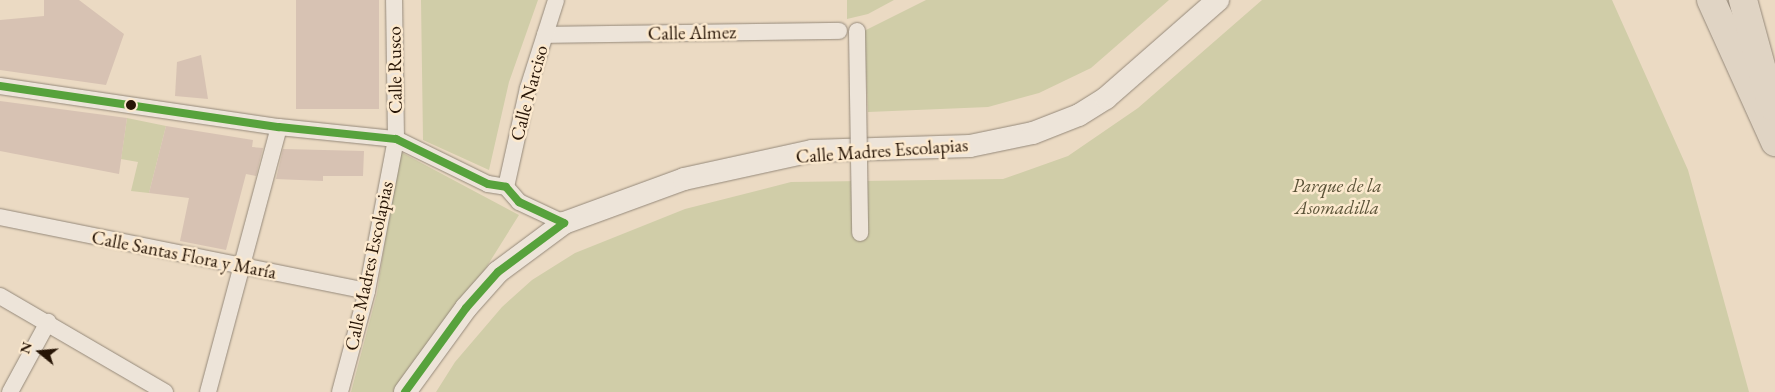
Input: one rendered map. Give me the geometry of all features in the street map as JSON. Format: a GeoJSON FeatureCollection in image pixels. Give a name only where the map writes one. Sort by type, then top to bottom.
{"type":"FeatureCollection","features":[{"type":"Feature","properties":{"kind":"highway"},"geometry":{"type":"LineString","coordinates":[[1711,0],[1775,142]]}},
{"type":"Feature","properties":{"kind":"highway"},"geometry":{"type":"LineString","coordinates":[[1743,0],[1772,100],[1775,135]]}},
{"type":"Feature","properties":{"kind":"street","name":"Calle Rusco"},"geometry":{"type":"LineString","coordinates":[[394,0],[396,139]]}},
{"type":"Feature","properties":{"kind":"street","name":"Calle Narciso"},"geometry":{"type":"LineString","coordinates":[[506,187],[528,88],[556,0]]}},
{"type":"Feature","properties":{"kind":"street","name":"Calle Madres Escolapias"},"geometry":{"type":"LineString","coordinates":[[405,392],[466,308],[498,272],[564,223],[684,179],[812,151],[970,146],[1033,133],[1079,115],[1106,98],[1218,0]]}},
{"type":"Feature","properties":{"kind":"street","name":"Calle Almez"},"geometry":{"type":"LineString","coordinates":[[545,36],[839,31]]}},
{"type":"Feature","properties":{"kind":"street"},"geometry":{"type":"LineString","coordinates":[[857,31],[860,233]]}},
{"type":"Feature","properties":{"kind":"street"},"geometry":{"type":"LineString","coordinates":[[0,86],[279,127],[396,139],[488,184],[506,187],[520,202],[564,223]]}},
{"type":"Feature","properties":{"kind":"street"},"geometry":{"type":"LineString","coordinates":[[208,392],[279,127]]}},
{"type":"Feature","properties":{"kind":"street","name":"Calle Madres Escolapias"},"geometry":{"type":"LineString","coordinates":[[340,392],[367,291],[396,139]]}},
{"type":"Feature","properties":{"kind":"street","name":"Calle Santas Flora y María"},"geometry":{"type":"LineString","coordinates":[[0,217],[367,291]]}},
{"type":"Feature","properties":{"kind":"street"},"geometry":{"type":"LineString","coordinates":[[0,296],[48,322],[164,392]]}},
{"type":"Feature","properties":{"kind":"street"},"geometry":{"type":"LineString","coordinates":[[10,392],[48,322]]}},
{"type":"Feature","properties":{"kind":"green space"},"geometry":{"type":"Polygon","coordinates":[[[421,0],[538,0],[509,82],[489,170],[423,140],[421,0]]]}},
{"type":"Feature","properties":{"kind":"green space"},"geometry":{"type":"Polygon","coordinates":[[[847,0],[894,0],[868,14],[847,19],[847,0]]]}},
{"type":"Feature","properties":{"kind":"green space"},"geometry":{"type":"Polygon","coordinates":[[[926,0],[1169,0],[1091,68],[1039,93],[988,107],[868,112],[864,31],[926,0]]]}},
{"type":"Feature","properties":{"kind":"green space","name":"Parque de la Asomadilla"},"geometry":{"type":"Polygon","coordinates":[[[1262,0],[1612,0],[1688,170],[1749,392],[436,392],[455,362],[502,307],[532,280],[575,253],[685,209],[791,182],[1003,179],[1068,156],[1138,108],[1262,0]]]}},
{"type":"Feature","properties":{"kind":"green space"},"geometry":{"type":"Polygon","coordinates":[[[127,118],[166,126],[149,193],[131,191],[138,162],[121,159],[127,118]]]}},
{"type":"Feature","properties":{"kind":"green space"},"geometry":{"type":"Polygon","coordinates":[[[399,151],[519,215],[464,303],[400,392],[351,392],[377,293],[399,151]]]}},
{"type":"Feature","properties":{"kind":"building"},"geometry":{"type":"Polygon","coordinates":[[[44,0],[79,0],[124,34],[106,85],[0,70],[0,20],[44,16],[44,0]]]}},
{"type":"Feature","properties":{"kind":"building"},"geometry":{"type":"Polygon","coordinates":[[[296,0],[379,0],[379,109],[296,109],[296,0]]]}},
{"type":"Feature","properties":{"kind":"building"},"geometry":{"type":"Polygon","coordinates":[[[201,55],[208,99],[175,96],[177,62],[201,55]]]}},
{"type":"Feature","properties":{"kind":"building"},"geometry":{"type":"Polygon","coordinates":[[[0,101],[127,118],[119,174],[0,151],[0,101]]]}},
{"type":"Feature","properties":{"kind":"building"},"geometry":{"type":"Polygon","coordinates":[[[166,126],[253,140],[252,147],[263,148],[256,176],[246,174],[226,250],[180,241],[189,198],[149,193],[166,126]]]}},
{"type":"Feature","properties":{"kind":"building"},"geometry":{"type":"Polygon","coordinates":[[[283,149],[364,151],[363,176],[323,176],[323,181],[276,179],[283,149]]]}},
{"type":"Feature","properties":{"kind":"transit line"},"geometry":{"type":"LineString","coordinates":[[0,86],[279,127],[396,139],[488,184],[506,187],[519,202],[564,223]]}},
{"type":"Feature","properties":{"kind":"transit line"},"geometry":{"type":"LineString","coordinates":[[405,392],[466,308],[498,272],[564,223]]}}]}
